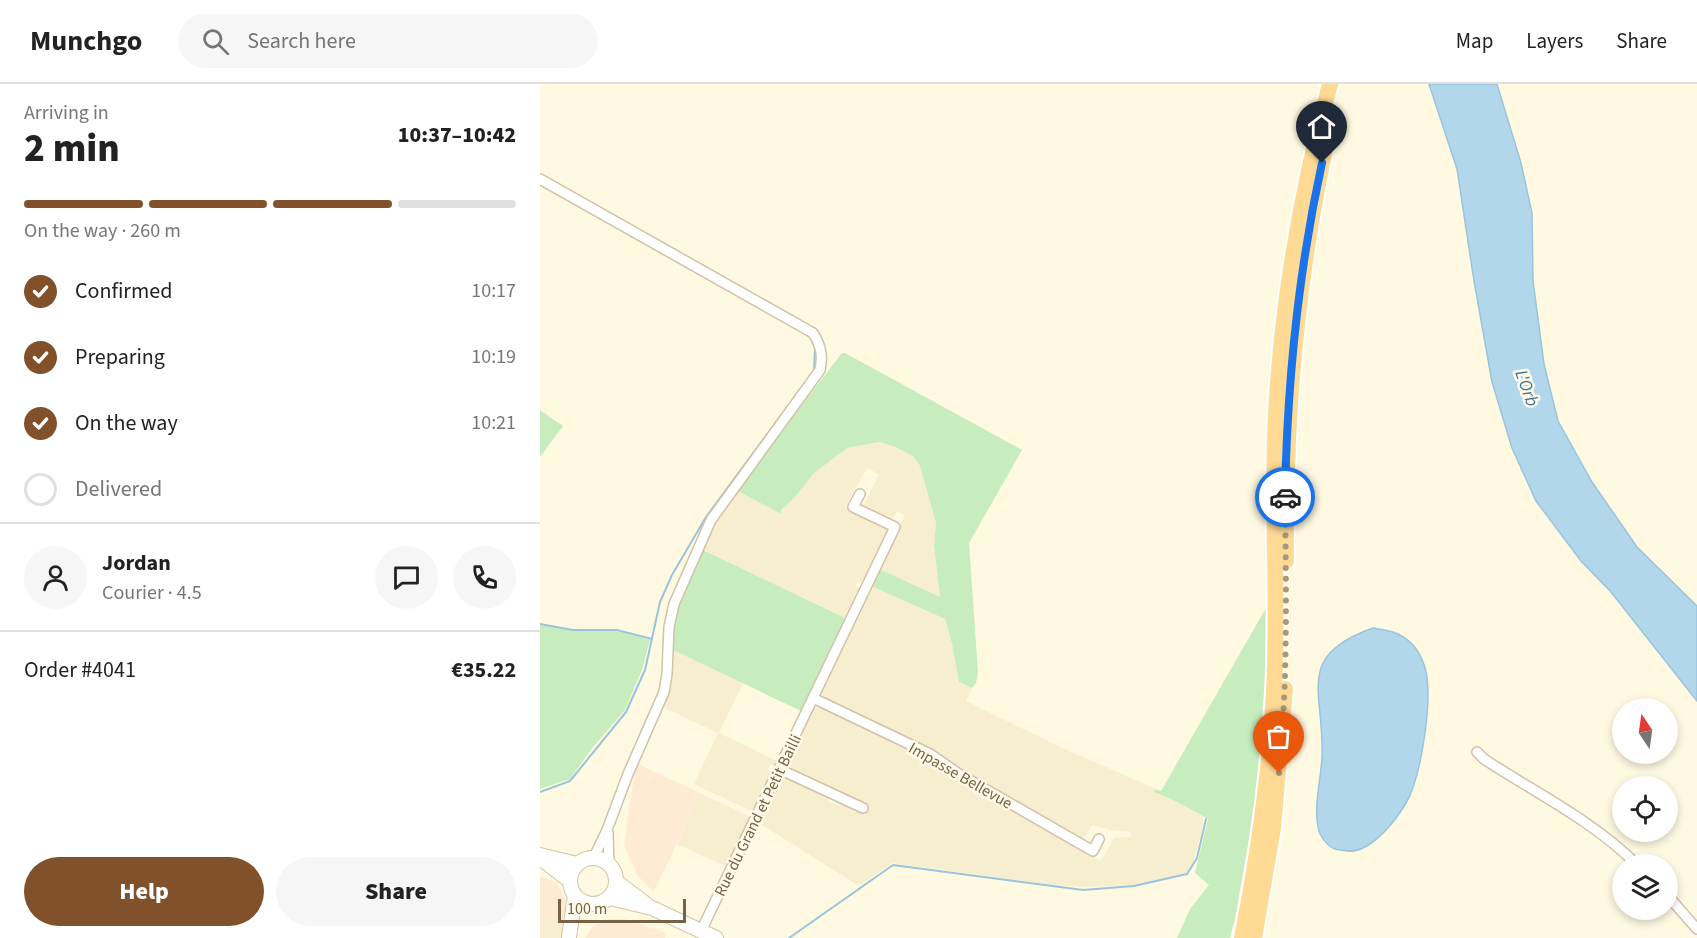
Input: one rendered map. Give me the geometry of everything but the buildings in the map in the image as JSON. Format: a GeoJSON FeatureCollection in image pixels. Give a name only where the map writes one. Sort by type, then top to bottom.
{"type":"FeatureCollection","features":[{"type":"Feature","properties":{"kind":"highway"},"geometry":{"type":"LineString","coordinates":[[1242,938],[1263,857],[1274,690],[1274,472],[1280,356],[1302,202],[1330,84]]}},
{"type":"Feature","properties":{"kind":"highway"},"geometry":{"type":"LineString","coordinates":[[1254,938],[1284,711],[1287,627],[1286,464],[1291,364],[1314,202],[1341,84]]}},
{"type":"Feature","properties":{"kind":"highway"},"geometry":{"type":"LineString","coordinates":[[1233,938],[1248,869],[1263,857]]}},
{"type":"Feature","properties":{"kind":"highway"},"geometry":{"type":"LineString","coordinates":[[1262,938],[1272,880],[1263,857]]}},
{"type":"Feature","properties":{"kind":"main road"},"geometry":{"type":"LineString","coordinates":[[540,857],[578,864]]}},
{"type":"Feature","properties":{"kind":"main road"},"geometry":{"type":"LineString","coordinates":[[540,857],[570,881]]}},
{"type":"Feature","properties":{"kind":"main road"},"geometry":{"type":"LineString","coordinates":[[575,896],[591,904],[604,902],[610,898],[617,882],[609,864],[594,858],[573,868],[570,881],[575,896],[569,937],[591,904]]}},
{"type":"Feature","properties":{"kind":"main road"},"geometry":{"type":"LineString","coordinates":[[617,882],[652,908],[716,938]]}},
{"type":"Feature","properties":{"kind":"main road"},"geometry":{"type":"LineString","coordinates":[[610,898],[652,908]]}},
{"type":"Feature","properties":{"kind":"street"},"geometry":{"type":"LineString","coordinates":[[540,179],[813,333],[820,346],[822,360],[820,370],[711,520],[674,604],[669,627],[664,692],[594,858]]}},
{"type":"Feature","properties":{"kind":"street","name":"Rue du Grand et Petit Bailli"},"geometry":{"type":"LineString","coordinates":[[701,931],[895,527],[853,507],[860,494]]}},
{"type":"Feature","properties":{"kind":"street","name":"Impasse Bellevue"},"geometry":{"type":"LineString","coordinates":[[813,698],[930,754],[959,774],[1094,851],[1099,839]]}},
{"type":"Feature","properties":{"kind":"street"},"geometry":{"type":"LineString","coordinates":[[1477,752],[1492,765],[1590,826],[1626,854]]}},
{"type":"Feature","properties":{"kind":"street"},"geometry":{"type":"LineString","coordinates":[[779,769],[863,808]]}},
{"type":"Feature","properties":{"kind":"street"},"geometry":{"type":"LineString","coordinates":[[607,830],[609,864]]}},
{"type":"Feature","properties":{"kind":"street"},"geometry":{"type":"LineString","coordinates":[[1678,907],[1697,929]]}},
{"type":"Feature","properties":{"kind":"shaded area"},"geometry":{"type":"Polygon","coordinates":[[[879,442],[913,456],[920,466],[936,523],[934,546],[940,598],[879,569],[905,515],[897,511],[892,521],[863,507],[879,474],[867,468],[845,507],[889,528],[862,584],[857,582],[855,586],[859,588],[845,618],[701,549],[716,519],[736,490],[781,514],[781,510],[828,461],[847,448],[879,442]]]}},
{"type":"Feature","properties":{"kind":"shaded area"},"geometry":{"type":"Polygon","coordinates":[[[871,586],[945,619],[959,682],[972,688],[966,701],[1060,747],[1156,789],[1155,793],[1203,817],[1194,860],[1187,874],[1134,885],[1086,887],[1054,885],[892,863],[859,886],[759,823],[779,781],[788,778],[827,796],[829,802],[836,805],[844,804],[863,812],[785,768],[813,708],[819,707],[924,756],[963,783],[1101,861],[1114,838],[1131,837],[1131,832],[1092,825],[1084,839],[972,776],[930,748],[823,696],[821,691],[871,586]]]}},
{"type":"Feature","properties":{"kind":"shaded area"},"geometry":{"type":"Polygon","coordinates":[[[673,650],[743,683],[719,733],[777,761],[776,765],[770,765],[768,769],[772,773],[753,812],[694,784],[718,733],[661,706],[671,677],[673,650]]]}},
{"type":"Feature","properties":{"kind":"shaded area"},"geometry":{"type":"Polygon","coordinates":[[[636,763],[700,793],[654,892],[638,876],[624,846],[634,776],[631,775],[636,763]]]}},
{"type":"Feature","properties":{"kind":"shaded area"},"geometry":{"type":"Polygon","coordinates":[[[700,793],[751,817],[727,867],[677,844],[700,793]]]}},
{"type":"Feature","properties":{"kind":"shaded area"},"geometry":{"type":"Polygon","coordinates":[[[540,876],[557,883],[566,902],[563,922],[540,919],[540,876]]]}},
{"type":"Feature","properties":{"kind":"shaded area"},"geometry":{"type":"Polygon","coordinates":[[[540,919],[563,922],[561,938],[540,938],[540,919]]]}},
{"type":"Feature","properties":{"kind":"shaded area"},"geometry":{"type":"Polygon","coordinates":[[[608,919],[625,919],[665,933],[665,938],[585,938],[593,926],[608,919]]]}},
{"type":"Feature","properties":{"kind":"green space"},"geometry":{"type":"Polygon","coordinates":[[[842,353],[1022,450],[969,543],[978,672],[976,683],[972,688],[959,682],[945,619],[871,586],[879,569],[940,597],[934,546],[936,523],[920,466],[913,456],[879,442],[847,448],[814,473],[796,496],[781,510],[781,514],[736,490],[842,353]]]}},
{"type":"Feature","properties":{"kind":"green space"},"geometry":{"type":"Polygon","coordinates":[[[540,410],[563,426],[540,457],[540,410]]]}},
{"type":"Feature","properties":{"kind":"green space"},"geometry":{"type":"Polygon","coordinates":[[[701,549],[845,618],[801,711],[673,650],[677,604],[701,549]]]}},
{"type":"Feature","properties":{"kind":"green space"},"geometry":{"type":"Polygon","coordinates":[[[1270,601],[1269,660],[1261,771],[1230,938],[1177,938],[1190,909],[1209,885],[1195,873],[1208,819],[1154,792],[1156,789],[1161,791],[1270,601]]]}},
{"type":"Feature","properties":{"kind":"green space"},"geometry":{"type":"Polygon","coordinates":[[[540,624],[574,631],[622,632],[650,640],[642,670],[625,710],[593,747],[570,779],[540,789],[540,624]]]}},
{"type":"Feature","properties":{"kind":"water","name":"L'Orb"},"geometry":{"type":"Polygon","coordinates":[[[1429,84],[1497,84],[1521,163],[1532,213],[1533,281],[1544,364],[1558,421],[1592,482],[1637,547],[1697,606],[1697,701],[1611,592],[1581,561],[1536,501],[1512,448],[1492,382],[1457,169],[1429,84]]]}},
{"type":"Feature","properties":{"kind":"water"},"geometry":{"type":"Polygon","coordinates":[[[1373,628],[1402,636],[1413,645],[1422,658],[1428,691],[1424,742],[1411,792],[1391,825],[1377,839],[1362,848],[1352,851],[1337,850],[1331,847],[1320,834],[1317,816],[1322,757],[1319,679],[1322,664],[1332,651],[1348,639],[1373,628]]]}},
{"type":"Feature","properties":{"kind":"waterway"},"geometry":{"type":"LineString","coordinates":[[814,371],[815,348]]}},
{"type":"Feature","properties":{"kind":"waterway"},"geometry":{"type":"LineString","coordinates":[[540,792],[570,781],[626,712],[645,670],[660,602],[672,575],[706,517],[782,414]]}},
{"type":"Feature","properties":{"kind":"waterway"},"geometry":{"type":"LineString","coordinates":[[540,624],[573,630],[617,630],[652,639]]}},
{"type":"Feature","properties":{"kind":"waterway"},"geometry":{"type":"LineString","coordinates":[[789,938],[893,865],[1083,890],[1134,886],[1187,874],[1197,858],[1206,819]]}},
{"type":"Feature","properties":{"kind":"way so far"},"geometry":{"type":"LineString","coordinates":[[1279,773],[1287,627],[1285,497]]}},
{"type":"Feature","properties":{"kind":"route"},"geometry":{"type":"LineString","coordinates":[[1285,497],[1291,364],[1304,255],[1322,163]]}}]}
